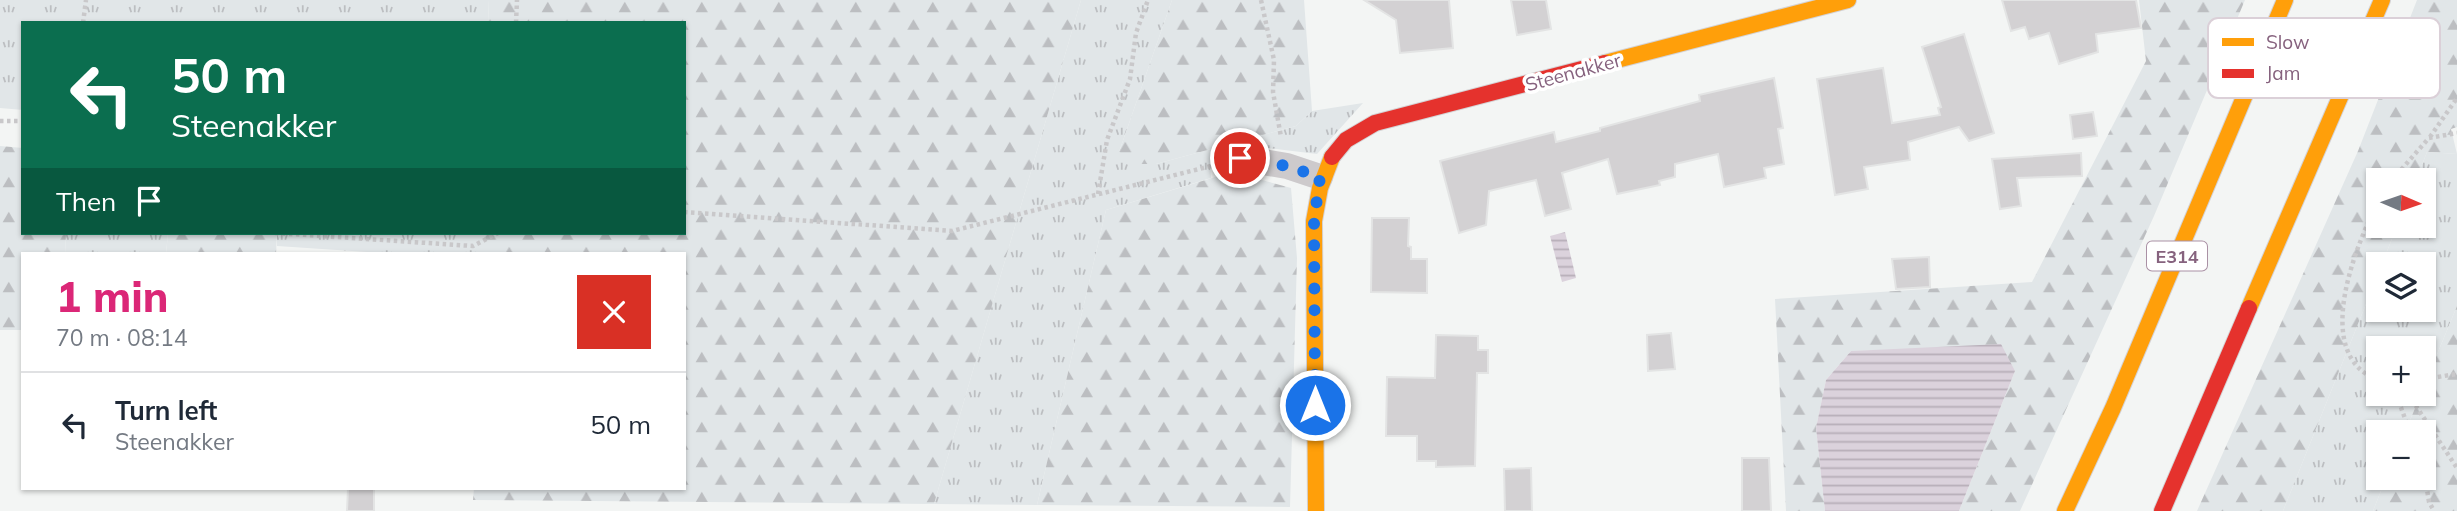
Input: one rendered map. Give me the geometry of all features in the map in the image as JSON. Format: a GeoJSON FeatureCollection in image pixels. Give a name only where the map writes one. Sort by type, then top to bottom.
{"type":"FeatureCollection","features":[{"type":"Feature","properties":{"kind":"main road","name":"Steenakker"},"geometry":{"type":"LineString","coordinates":[[1316,511],[1314,221],[1320,177],[1338,146],[1354,132],[1375,123],[1848,0]]}},
{"type":"Feature","properties":{"kind":"main road","name":"E314"},"geometry":{"type":"LineString","coordinates":[[2277,18],[2285,0]]}},
{"type":"Feature","properties":{"kind":"main road"},"geometry":{"type":"LineString","coordinates":[[2374,18],[2382,0]]}},
{"type":"Feature","properties":{"kind":"main road","name":"E314"},"geometry":{"type":"LineString","coordinates":[[2065,511],[2119,395],[2244,98]]}},
{"type":"Feature","properties":{"kind":"main road"},"geometry":{"type":"LineString","coordinates":[[2162,511],[2340,98]]}},
{"type":"Feature","properties":{"kind":"street"},"geometry":{"type":"LineString","coordinates":[[1240,158],[1287,166],[1320,177]]}},
{"type":"Feature","properties":{"kind":"path"},"geometry":{"type":"LineString","coordinates":[[83,21],[86,0]]}},
{"type":"Feature","properties":{"kind":"path"},"geometry":{"type":"LineString","coordinates":[[516,21],[517,0]]}},
{"type":"Feature","properties":{"kind":"path"},"geometry":{"type":"LineString","coordinates":[[1098,194],[1107,140],[1130,79],[1136,33],[1148,0]]}},
{"type":"Feature","properties":{"kind":"path"},"geometry":{"type":"LineString","coordinates":[[1261,0],[1274,60],[1273,92],[1287,166]]}},
{"type":"Feature","properties":{"kind":"path"},"geometry":{"type":"LineString","coordinates":[[2403,168],[2429,138],[2457,97]]}},
{"type":"Feature","properties":{"kind":"path"},"geometry":{"type":"LineString","coordinates":[[0,121],[21,121]]}},
{"type":"Feature","properties":{"kind":"path"},"geometry":{"type":"LineString","coordinates":[[2429,138],[2457,134]]}},
{"type":"Feature","properties":{"kind":"path"},"geometry":{"type":"LineString","coordinates":[[686,212],[952,231],[1240,158]]}},
{"type":"Feature","properties":{"kind":"path"},"geometry":{"type":"LineString","coordinates":[[2366,228],[2344,297],[2343,333],[2350,361],[2366,376]]}},
{"type":"Feature","properties":{"kind":"path"},"geometry":{"type":"LineString","coordinates":[[305,235],[472,246],[494,235]]}},
{"type":"Feature","properties":{"kind":"path"},"geometry":{"type":"LineString","coordinates":[[2436,377],[2457,374]]}},
{"type":"Feature","properties":{"kind":"path"},"geometry":{"type":"LineString","coordinates":[[2416,406],[2457,468]]}},
{"type":"Feature","properties":{"kind":"path"},"geometry":{"type":"LineString","coordinates":[[2427,490],[2434,511]]}},
{"type":"Feature","properties":{"kind":"green space"},"geometry":{"type":"Polygon","coordinates":[[[0,0],[489,0],[488,21],[21,21],[21,110],[0,108],[0,0]]]}},
{"type":"Feature","properties":{"kind":"green space"},"geometry":{"type":"Polygon","coordinates":[[[489,0],[1081,0],[934,504],[473,500],[474,490],[686,490],[686,252],[483,252],[483,235],[686,235],[686,21],[488,21],[489,0]]]}},
{"type":"Feature","properties":{"kind":"green space"},"geometry":{"type":"Polygon","coordinates":[[[1081,0],[1172,0],[1119,152],[1156,164],[1296,126],[1312,111],[1363,103],[1317,154],[1252,146],[1210,159],[1211,178],[1106,210],[1037,505],[934,504],[1081,0]]]}},
{"type":"Feature","properties":{"kind":"green space"},"geometry":{"type":"Polygon","coordinates":[[[1172,0],[1304,0],[1312,111],[1296,126],[1156,164],[1138,164],[1119,152],[1172,0]]]}},
{"type":"Feature","properties":{"kind":"green space"},"geometry":{"type":"Polygon","coordinates":[[[2139,0],[2245,0],[2237,18],[2208,18],[2208,88],[2154,216],[2020,511],[1959,511],[2015,371],[1903,350],[1851,351],[1826,380],[1816,428],[1825,511],[1786,511],[1775,299],[2032,282],[2146,61],[2139,0]]]}},
{"type":"Feature","properties":{"kind":"green space"},"geometry":{"type":"Polygon","coordinates":[[[2417,0],[2457,0],[2457,127],[2451,129],[2457,154],[2427,152],[2421,168],[2366,168],[2366,238],[2392,238],[2387,252],[2366,252],[2366,304],[2283,511],[2197,511],[2358,151],[2379,98],[2440,98],[2440,18],[2410,18],[2417,0]]]}},
{"type":"Feature","properties":{"kind":"green space"},"geometry":{"type":"Polygon","coordinates":[[[0,146],[21,148],[21,235],[66,235],[65,252],[21,252],[21,330],[0,330],[0,146]]]}},
{"type":"Feature","properties":{"kind":"green space"},"geometry":{"type":"Polygon","coordinates":[[[2427,152],[2457,154],[2457,306],[2436,357],[2436,336],[2366,336],[2366,406],[2416,406],[2410,420],[2366,420],[2366,490],[2381,490],[2373,511],[2283,511],[2366,304],[2366,322],[2436,322],[2436,252],[2387,252],[2392,238],[2436,238],[2436,168],[2421,168],[2427,152]]]}},
{"type":"Feature","properties":{"kind":"green space"},"geometry":{"type":"Polygon","coordinates":[[[1232,172],[1291,188],[1297,258],[1290,507],[1037,505],[1106,210],[1232,172]]]}},
{"type":"Feature","properties":{"kind":"green space"},"geometry":{"type":"Polygon","coordinates":[[[66,235],[168,235],[166,252],[65,252],[66,235]]]}},
{"type":"Feature","properties":{"kind":"green space"},"geometry":{"type":"Polygon","coordinates":[[[168,235],[277,235],[276,252],[166,252],[168,235]]]}},
{"type":"Feature","properties":{"kind":"green space"},"geometry":{"type":"Polygon","coordinates":[[[277,235],[483,235],[483,252],[367,252],[277,246],[277,235]]]}},
{"type":"Feature","properties":{"kind":"green space"},"geometry":{"type":"Polygon","coordinates":[[[2457,306],[2457,511],[2373,511],[2381,490],[2436,490],[2436,420],[2410,420],[2416,406],[2436,406],[2436,357],[2457,306]]]}},
{"type":"Feature","properties":{"kind":"shaded area"},"geometry":{"type":"Polygon","coordinates":[[[1565,232],[1576,278],[1562,282],[1550,236],[1565,232]]]}},
{"type":"Feature","properties":{"kind":"shaded area"},"geometry":{"type":"Polygon","coordinates":[[[2001,344],[2015,371],[1959,511],[1825,511],[1816,428],[1826,380],[1851,351],[2001,344]]]}},
{"type":"Feature","properties":{"kind":"building"},"geometry":{"type":"Polygon","coordinates":[[[1364,0],[1449,0],[1453,48],[1400,53],[1396,20],[1364,0]]]}},
{"type":"Feature","properties":{"kind":"building"},"geometry":{"type":"Polygon","coordinates":[[[1511,0],[1546,0],[1551,29],[1517,35],[1511,0]]]}},
{"type":"Feature","properties":{"kind":"building"},"geometry":{"type":"Polygon","coordinates":[[[2002,0],[2136,0],[2141,28],[2096,34],[2098,52],[2059,64],[2049,33],[2029,39],[2025,27],[2011,31],[2002,0]]]}},
{"type":"Feature","properties":{"kind":"building"},"geometry":{"type":"Polygon","coordinates":[[[1964,34],[1994,133],[1969,141],[1959,127],[1908,142],[1910,160],[1864,167],[1868,189],[1835,195],[1817,79],[1883,68],[1892,123],[1940,115],[1938,108],[1941,107],[1922,47],[1964,34]]]}},
{"type":"Feature","properties":{"kind":"building"},"geometry":{"type":"Polygon","coordinates":[[[1774,78],[1783,128],[1778,129],[1784,164],[1764,168],[1766,178],[1724,187],[1718,154],[1675,164],[1675,177],[1659,181],[1660,185],[1617,194],[1608,159],[1562,173],[1571,209],[1545,216],[1536,180],[1489,191],[1486,225],[1459,233],[1440,161],[1554,132],[1556,142],[1700,101],[1699,95],[1774,78]]]}},
{"type":"Feature","properties":{"kind":"building"},"geometry":{"type":"Polygon","coordinates":[[[2093,112],[2097,136],[2073,139],[2070,115],[2093,112]]]}},
{"type":"Feature","properties":{"kind":"building"},"geometry":{"type":"Polygon","coordinates":[[[2081,153],[2082,176],[2017,178],[2021,206],[2000,209],[1992,159],[2081,153]]]}},
{"type":"Feature","properties":{"kind":"building"},"geometry":{"type":"Polygon","coordinates":[[[1372,218],[1409,218],[1408,246],[1411,247],[1411,259],[1427,259],[1427,293],[1371,292],[1372,218]]]}},
{"type":"Feature","properties":{"kind":"building"},"geometry":{"type":"Polygon","coordinates":[[[1929,257],[1930,287],[1896,289],[1892,259],[1929,257]]]}},
{"type":"Feature","properties":{"kind":"building"},"geometry":{"type":"Polygon","coordinates":[[[1671,333],[1675,369],[1648,371],[1647,335],[1671,333]]]}},
{"type":"Feature","properties":{"kind":"building"},"geometry":{"type":"Polygon","coordinates":[[[1436,335],[1478,336],[1478,350],[1488,350],[1488,373],[1477,373],[1475,466],[1436,467],[1436,461],[1417,461],[1417,436],[1386,436],[1387,377],[1435,378],[1436,335]]]}},
{"type":"Feature","properties":{"kind":"building"},"geometry":{"type":"Polygon","coordinates":[[[1742,458],[1769,458],[1771,511],[1742,511],[1742,458]]]}},
{"type":"Feature","properties":{"kind":"building"},"geometry":{"type":"Polygon","coordinates":[[[1531,468],[1532,511],[1505,511],[1504,469],[1531,468]]]}},
{"type":"Feature","properties":{"kind":"building"},"geometry":{"type":"Polygon","coordinates":[[[348,490],[374,490],[374,511],[347,511],[348,490]]]}},
{"type":"Feature","properties":{"kind":"traffic: slow"},"geometry":{"type":"LineString","coordinates":[[1605,63],[1848,0]]}},
{"type":"Feature","properties":{"kind":"traffic: slow"},"geometry":{"type":"LineString","coordinates":[[2277,18],[2285,0]]}},
{"type":"Feature","properties":{"kind":"traffic: slow"},"geometry":{"type":"LineString","coordinates":[[2374,18],[2382,0]]}},
{"type":"Feature","properties":{"kind":"traffic: slow"},"geometry":{"type":"LineString","coordinates":[[2065,511],[2113,408],[2244,98]]}},
{"type":"Feature","properties":{"kind":"traffic: slow"},"geometry":{"type":"LineString","coordinates":[[2249,308],[2340,98]]}},
{"type":"Feature","properties":{"kind":"traffic: slow"},"geometry":{"type":"LineString","coordinates":[[1316,511],[1314,221],[1320,188],[1332,157]]}},
{"type":"Feature","properties":{"kind":"traffic: jam"},"geometry":{"type":"LineString","coordinates":[[1332,157],[1346,140],[1375,123],[1605,63]]}},
{"type":"Feature","properties":{"kind":"traffic: jam"},"geometry":{"type":"LineString","coordinates":[[2162,511],[2249,308]]}},
{"type":"Feature","properties":{"kind":"route"},"geometry":{"type":"LineString","coordinates":[[1240,158],[1287,166],[1320,177],[1314,221],[1315,405]]}}]}
